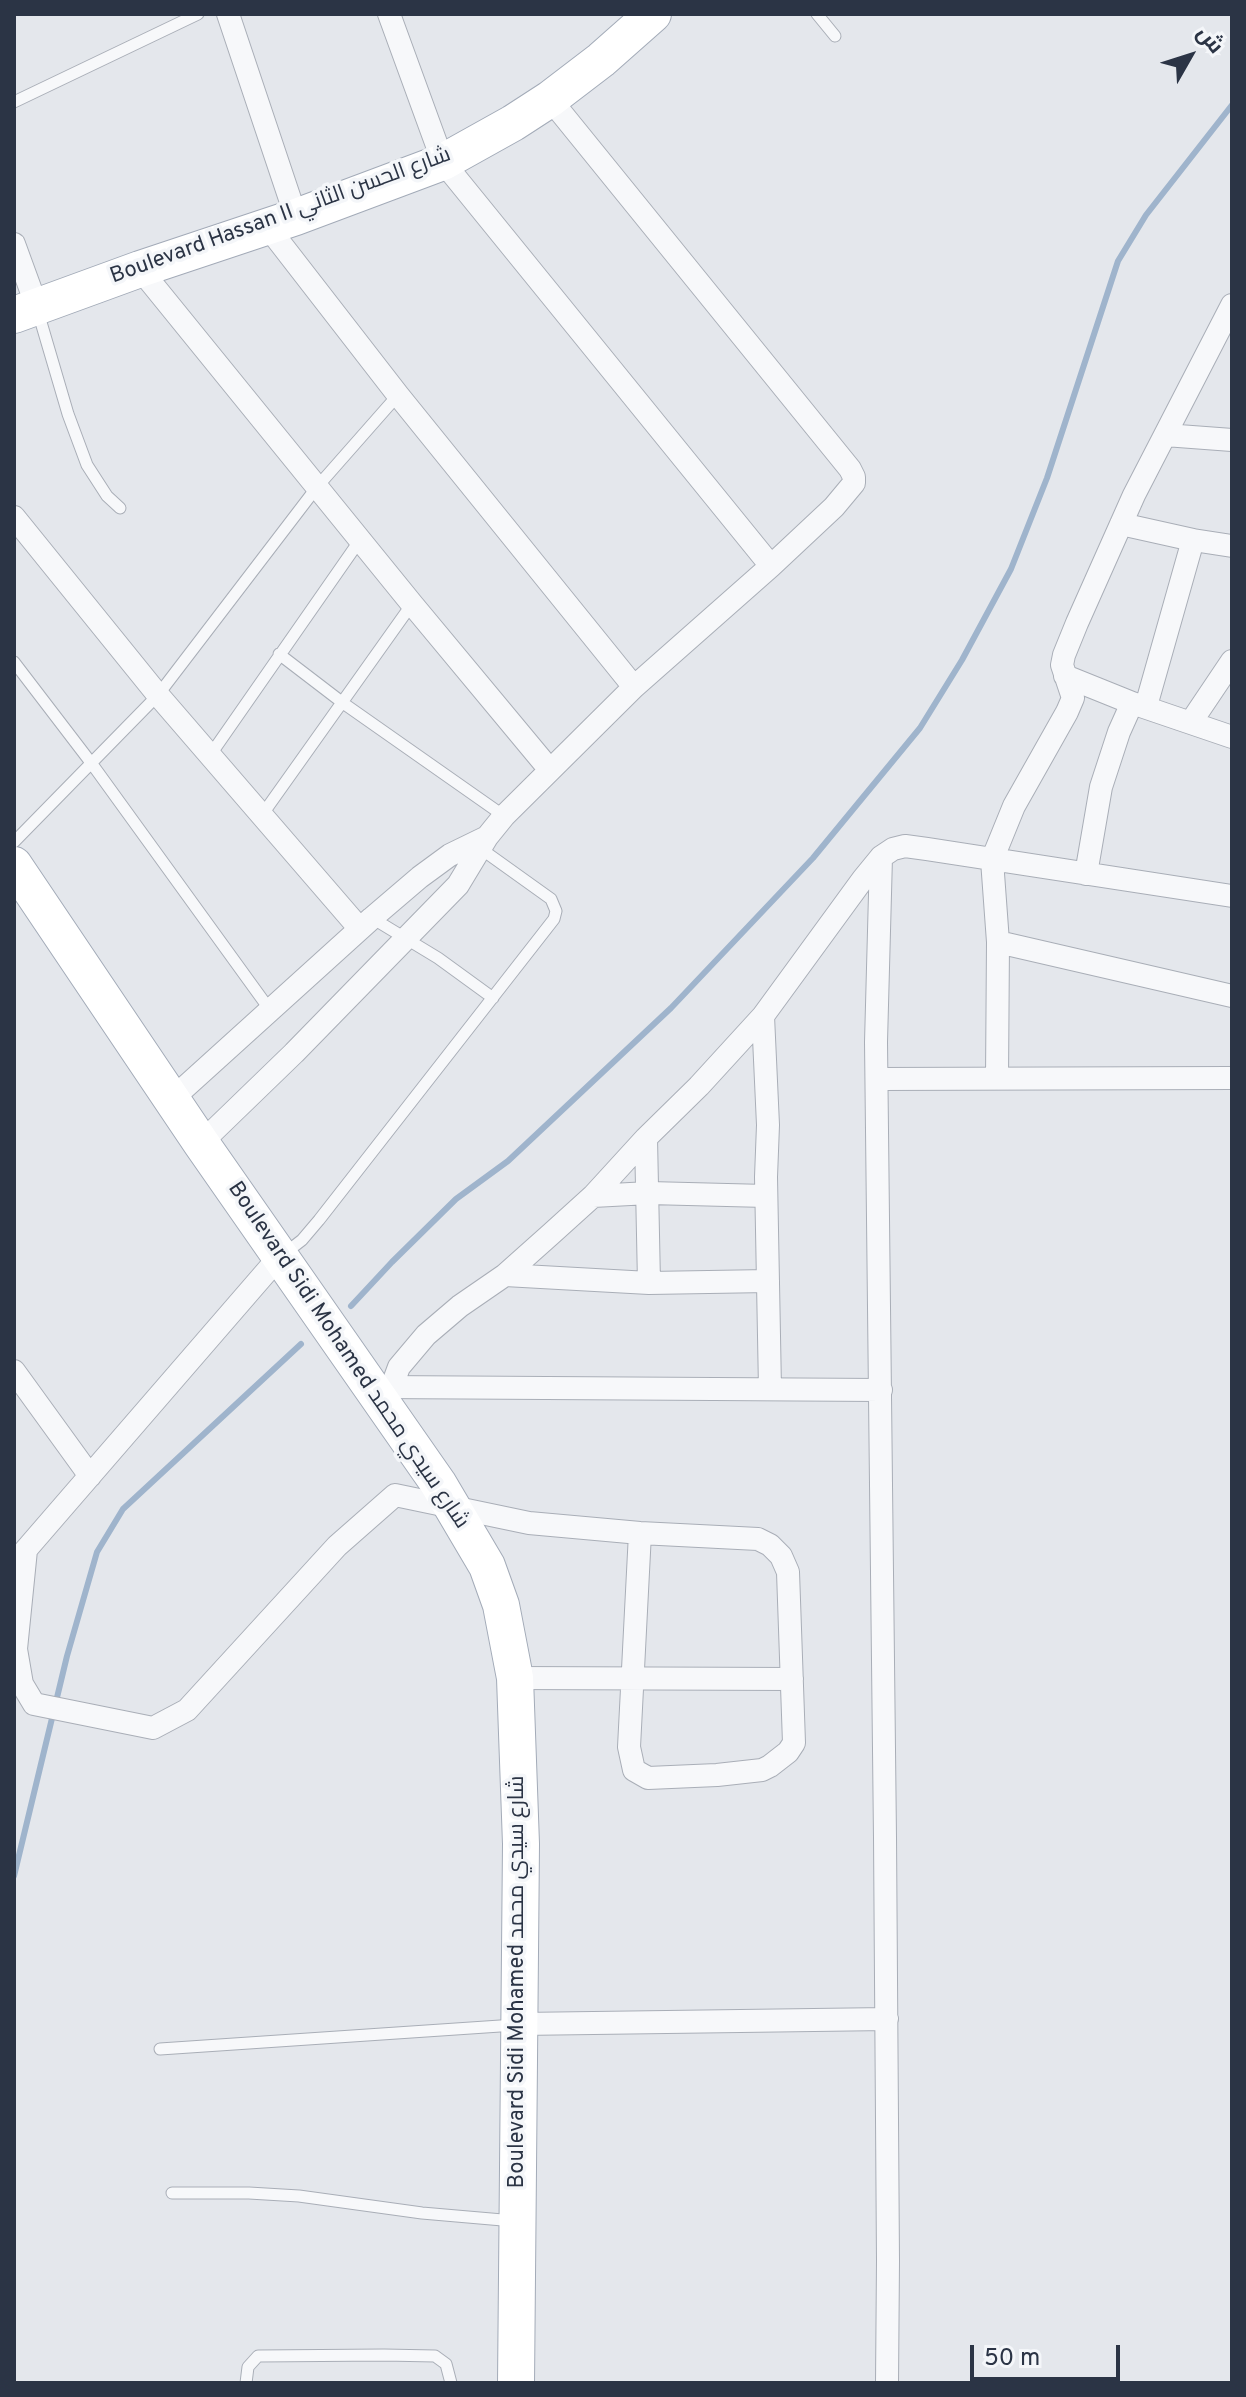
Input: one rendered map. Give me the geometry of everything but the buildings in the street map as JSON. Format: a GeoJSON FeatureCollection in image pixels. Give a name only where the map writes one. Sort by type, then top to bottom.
{"type":"FeatureCollection","features":[{"type":"Feature","properties":{"kind":"main road","name":"Boulevard Hassan II شارع الحسن الثاني"},"geometry":{"type":"LineString","coordinates":[[25,311],[443,162],[550,99],[653,14]]}},
{"type":"Feature","properties":{"kind":"main road","name":"Boulevard Sidi Mohamed شارع سيدي محمد"},"geometry":{"type":"LineString","coordinates":[[18,880],[280,1256],[381,1386],[487,1566],[501,1605],[515,1678],[521,1844],[516,2383]]}},
{"type":"Feature","properties":{"kind":"street"},"geometry":{"type":"LineString","coordinates":[[228,14],[282,221],[398,395],[634,687]]}},
{"type":"Feature","properties":{"kind":"street"},"geometry":{"type":"LineString","coordinates":[[389,14],[443,162],[771,566]]}},
{"type":"Feature","properties":{"kind":"street"},"geometry":{"type":"LineString","coordinates":[[201,1143],[458,885],[480,843],[504,816],[634,687],[771,566],[834,507],[854,483],[850,469],[550,99]]}},
{"type":"Feature","properties":{"kind":"street"},"geometry":{"type":"LineString","coordinates":[[14,244],[25,311]]}},
{"type":"Feature","properties":{"kind":"street"},"geometry":{"type":"LineString","coordinates":[[140,269],[550,770]]}},
{"type":"Feature","properties":{"kind":"street"},"geometry":{"type":"LineString","coordinates":[[997,1078],[998,942],[992,860],[1014,806],[1073,698],[1062,665],[1064,655],[1121,524],[1165,435],[1223,338],[1232,305]]}},
{"type":"Feature","properties":{"kind":"street"},"geometry":{"type":"LineString","coordinates":[[1165,435],[1232,440]]}},
{"type":"Feature","properties":{"kind":"street"},"geometry":{"type":"LineString","coordinates":[[14,517],[261,817],[366,923]]}},
{"type":"Feature","properties":{"kind":"street"},"geometry":{"type":"LineString","coordinates":[[1121,524],[1232,546]]}},
{"type":"Feature","properties":{"kind":"street"},"geometry":{"type":"LineString","coordinates":[[1086,874],[1101,787],[1139,705],[1193,540]]}},
{"type":"Feature","properties":{"kind":"street"},"geometry":{"type":"LineString","coordinates":[[1191,722],[1232,661]]}},
{"type":"Feature","properties":{"kind":"street"},"geometry":{"type":"LineString","coordinates":[[1065,676],[1232,737]]}},
{"type":"Feature","properties":{"kind":"street"},"geometry":{"type":"LineString","coordinates":[[172,1099],[366,923],[439,863],[480,843]]}},
{"type":"Feature","properties":{"kind":"street"},"geometry":{"type":"LineString","coordinates":[[381,1386],[426,1335],[472,1297],[505,1275],[593,1196],[699,1086],[763,1016],[881,857],[893,849],[905,846],[1232,896]]}},
{"type":"Feature","properties":{"kind":"street"},"geometry":{"type":"LineString","coordinates":[[881,857],[877,1079],[887,2019],[887,2383]]}},
{"type":"Feature","properties":{"kind":"street"},"geometry":{"type":"LineString","coordinates":[[998,942],[1232,996]]}},
{"type":"Feature","properties":{"kind":"street"},"geometry":{"type":"LineString","coordinates":[[763,1016],[768,1125],[766,1196],[770,1389]]}},
{"type":"Feature","properties":{"kind":"street"},"geometry":{"type":"LineString","coordinates":[[877,1079],[1232,1078]]}},
{"type":"Feature","properties":{"kind":"street"},"geometry":{"type":"LineString","coordinates":[[646,1138],[649,1283]]}},
{"type":"Feature","properties":{"kind":"street"},"geometry":{"type":"LineString","coordinates":[[593,1196],[649,1193],[766,1196]]}},
{"type":"Feature","properties":{"kind":"street"},"geometry":{"type":"LineString","coordinates":[[280,1256],[20,1557],[16,1649],[22,1684],[34,1704],[153,1728],[187,1710],[337,1546],[395,1495],[529,1523],[758,1539],[770,1545],[781,1556],[788,1572],[794,1743],[770,1766],[762,1770],[717,1775],[648,1778],[634,1770],[629,1747],[640,1533]]}},
{"type":"Feature","properties":{"kind":"street"},"geometry":{"type":"LineString","coordinates":[[505,1275],[649,1283],[768,1281]]}},
{"type":"Feature","properties":{"kind":"street"},"geometry":{"type":"LineString","coordinates":[[14,1371],[90,1476]]}},
{"type":"Feature","properties":{"kind":"street"},"geometry":{"type":"LineString","coordinates":[[381,1386],[881,1390]]}},
{"type":"Feature","properties":{"kind":"street"},"geometry":{"type":"LineString","coordinates":[[515,1678],[792,1679]]}},
{"type":"Feature","properties":{"kind":"street"},"geometry":{"type":"LineString","coordinates":[[520,2024],[887,2019]]}},
{"type":"Feature","properties":{"kind":"lane"},"geometry":{"type":"LineString","coordinates":[[14,102],[198,14]]}},
{"type":"Feature","properties":{"kind":"lane"},"geometry":{"type":"LineString","coordinates":[[817,14],[835,36]]}},
{"type":"Feature","properties":{"kind":"lane"},"geometry":{"type":"LineString","coordinates":[[25,311],[87,465],[107,496],[120,508]]}},
{"type":"Feature","properties":{"kind":"lane"},"geometry":{"type":"LineString","coordinates":[[14,842],[158,695],[317,487],[398,395]]}},
{"type":"Feature","properties":{"kind":"lane"},"geometry":{"type":"LineString","coordinates":[[211,754],[360,540]]}},
{"type":"Feature","properties":{"kind":"lane"},"geometry":{"type":"LineString","coordinates":[[261,817],[412,604]]}},
{"type":"Feature","properties":{"kind":"lane"},"geometry":{"type":"LineString","coordinates":[[279,654],[504,816]]}},
{"type":"Feature","properties":{"kind":"lane"},"geometry":{"type":"LineString","coordinates":[[14,662],[270,1010]]}},
{"type":"Feature","properties":{"kind":"lane"},"geometry":{"type":"LineString","coordinates":[[280,1256],[302,1240],[319,1220],[554,919],[556,911],[551,899],[480,843]]}},
{"type":"Feature","properties":{"kind":"lane"},"geometry":{"type":"LineString","coordinates":[[366,923],[405,939],[438,958],[493,998]]}},
{"type":"Feature","properties":{"kind":"lane"},"geometry":{"type":"LineString","coordinates":[[160,2049],[520,2024]]}},
{"type":"Feature","properties":{"kind":"lane"},"geometry":{"type":"LineString","coordinates":[[172,2193],[299,2196],[422,2213],[519,2221]]}},
{"type":"Feature","properties":{"kind":"lane"},"geometry":{"type":"LineString","coordinates":[[246,2383],[248,2367],[258,2356],[397,2355],[435,2356],[446,2364],[451,2383]]}},
{"type":"Feature","properties":{"kind":"waterway"},"geometry":{"type":"LineString","coordinates":[[351,1306],[456,1199],[508,1161],[671,1008],[813,858],[920,728],[962,660],[1011,569],[1047,478],[1118,261],[1146,215],[1232,105]]}},
{"type":"Feature","properties":{"kind":"waterway"},"geometry":{"type":"LineString","coordinates":[[14,1876],[67,1656],[97,1552],[123,1509],[301,1344]]}}]}
